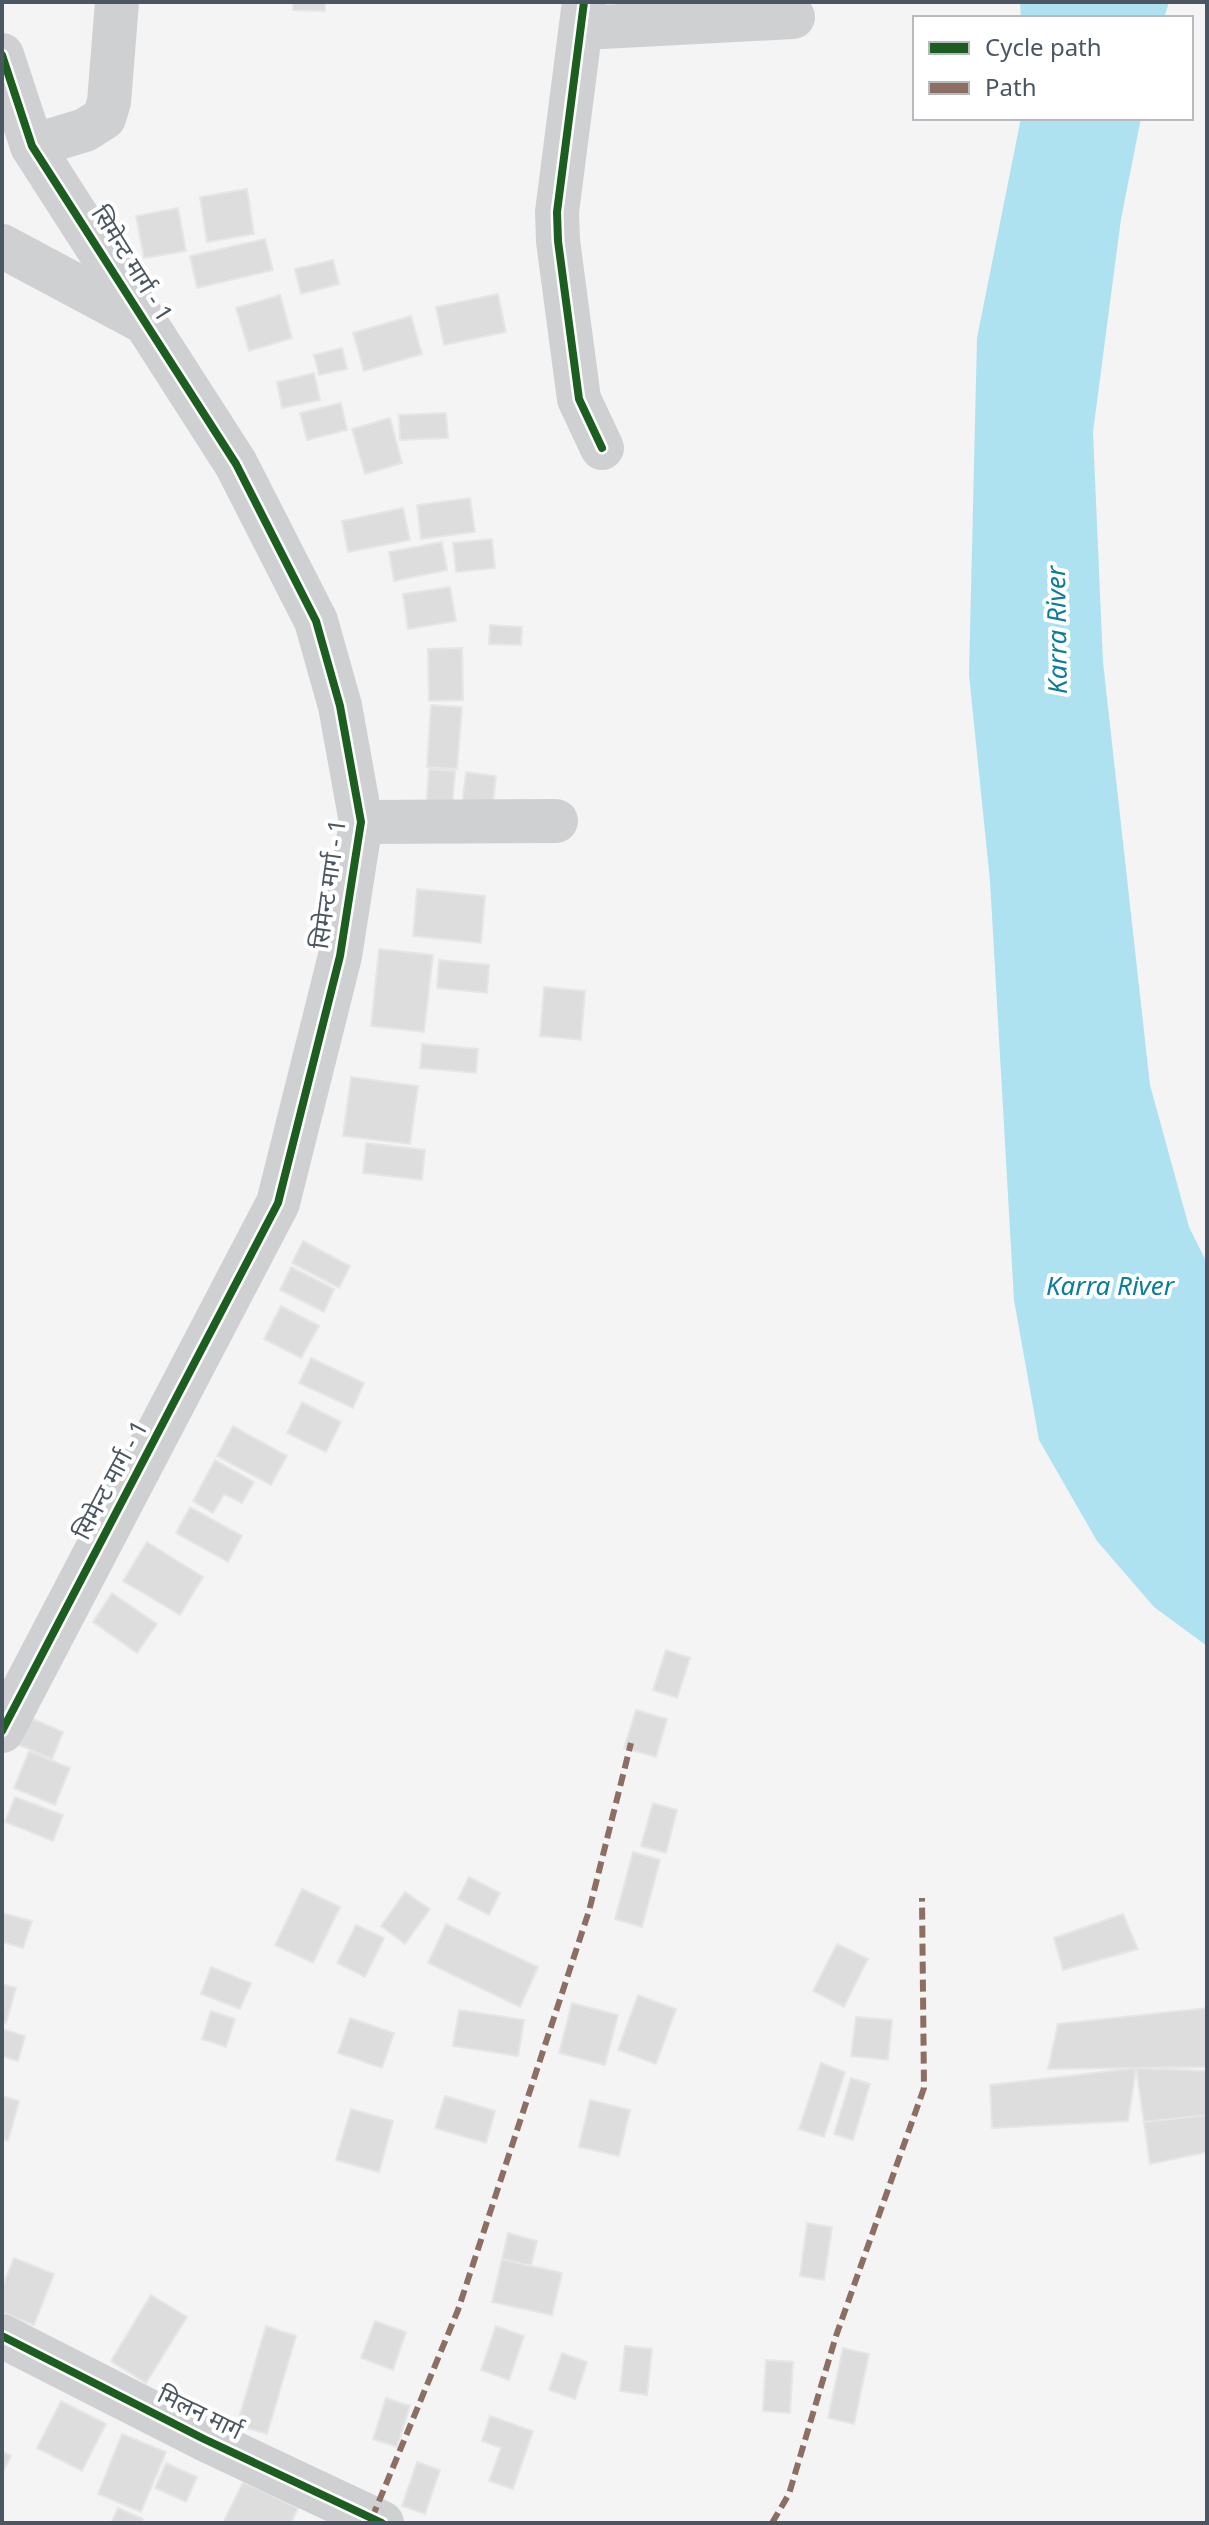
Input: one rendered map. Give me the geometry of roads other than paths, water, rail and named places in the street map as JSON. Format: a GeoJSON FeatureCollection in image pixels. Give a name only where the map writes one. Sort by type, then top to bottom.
{"type":"FeatureCollection","features":[{"type":"Feature","properties":{"kind":"street"},"geometry":{"type":"LineString","coordinates":[[32,146],[85,130],[104,118],[109,102],[117,2]]}},
{"type":"Feature","properties":{"kind":"street"},"geometry":{"type":"LineString","coordinates":[[602,448],[579,399],[558,241],[557,212],[584,15],[793,17]]}},
{"type":"Feature","properties":{"kind":"street","name":"सिमेन्ट मार्ग - 1"},"geometry":{"type":"LineString","coordinates":[[2,55],[32,146],[236,464],[316,621],[340,706],[361,822],[340,956],[278,1203],[2,1731]]}},
{"type":"Feature","properties":{"kind":"street"},"geometry":{"type":"LineString","coordinates":[[2,246],[146,323]]}},
{"type":"Feature","properties":{"kind":"street"},"geometry":{"type":"LineString","coordinates":[[361,822],[556,821]]}},
{"type":"Feature","properties":{"kind":"street","name":"मिलन मार्ग"},"geometry":{"type":"LineString","coordinates":[[2,2336],[204,2439],[382,2523]]}},
{"type":"Feature","properties":{"kind":"water"},"geometry":{"type":"Polygon","coordinates":[[[1020,2],[1169,2],[1165,16],[1021,16],[1020,2]]]}},
{"type":"Feature","properties":{"kind":"water","name":"Karra River"},"geometry":{"type":"Polygon","coordinates":[[[1021,120],[1141,120],[1121,219],[1093,432],[1103,662],[1150,1085],[1189,1227],[1207,1263],[1207,1646],[1154,1607],[1097,1541],[1039,1440],[1014,1300],[990,881],[969,675],[977,338],[1021,120]]]}}]}
